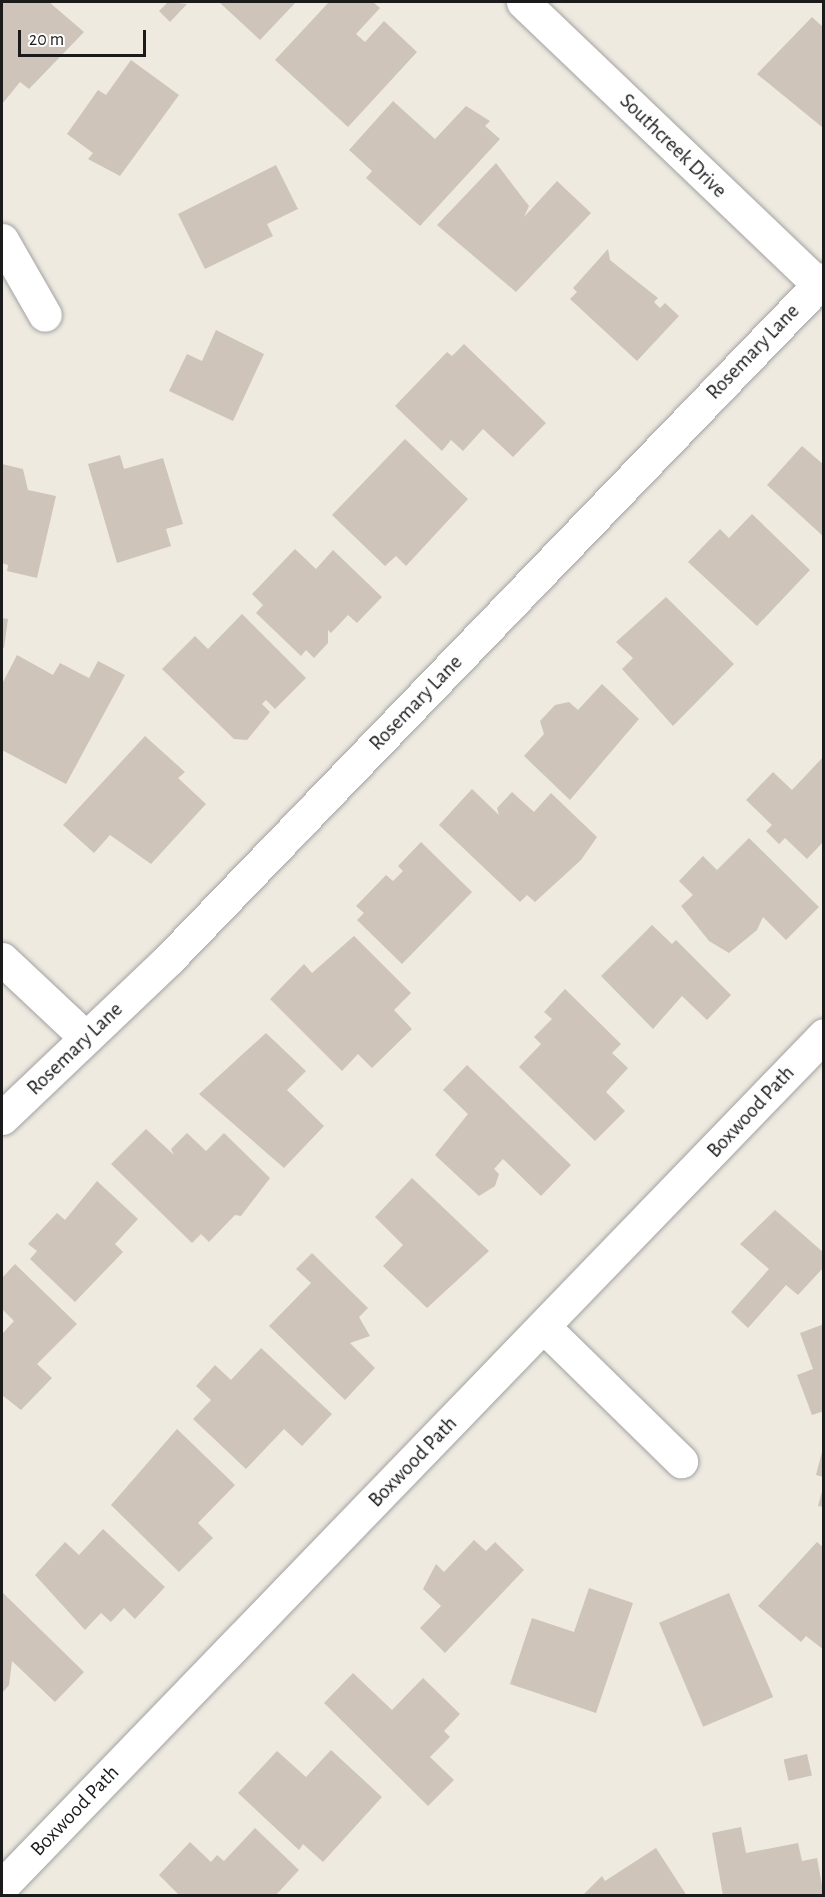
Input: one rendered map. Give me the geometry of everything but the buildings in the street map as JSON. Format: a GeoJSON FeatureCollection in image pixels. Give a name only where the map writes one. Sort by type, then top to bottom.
{"type":"FeatureCollection","features":[{"type":"Feature","properties":{"kind":"street","name":"Southcreek Drive"},"geometry":{"type":"LineString","coordinates":[[523,2],[822,285]]}},
{"type":"Feature","properties":{"kind":"street"},"geometry":{"type":"LineString","coordinates":[[2,240],[45,315]]}},
{"type":"Feature","properties":{"kind":"street","name":"Rosemary Lane"},"geometry":{"type":"LineString","coordinates":[[2,1119],[178,951],[822,285]]}},
{"type":"Feature","properties":{"kind":"street"},"geometry":{"type":"LineString","coordinates":[[2,959],[86,1038]]}},
{"type":"Feature","properties":{"kind":"street","name":"Boxwood Path"},"geometry":{"type":"LineString","coordinates":[[2,1886],[824,1035]]}},
{"type":"Feature","properties":{"kind":"street"},"geometry":{"type":"LineString","coordinates":[[544,1327],[681,1461]]}}]}
